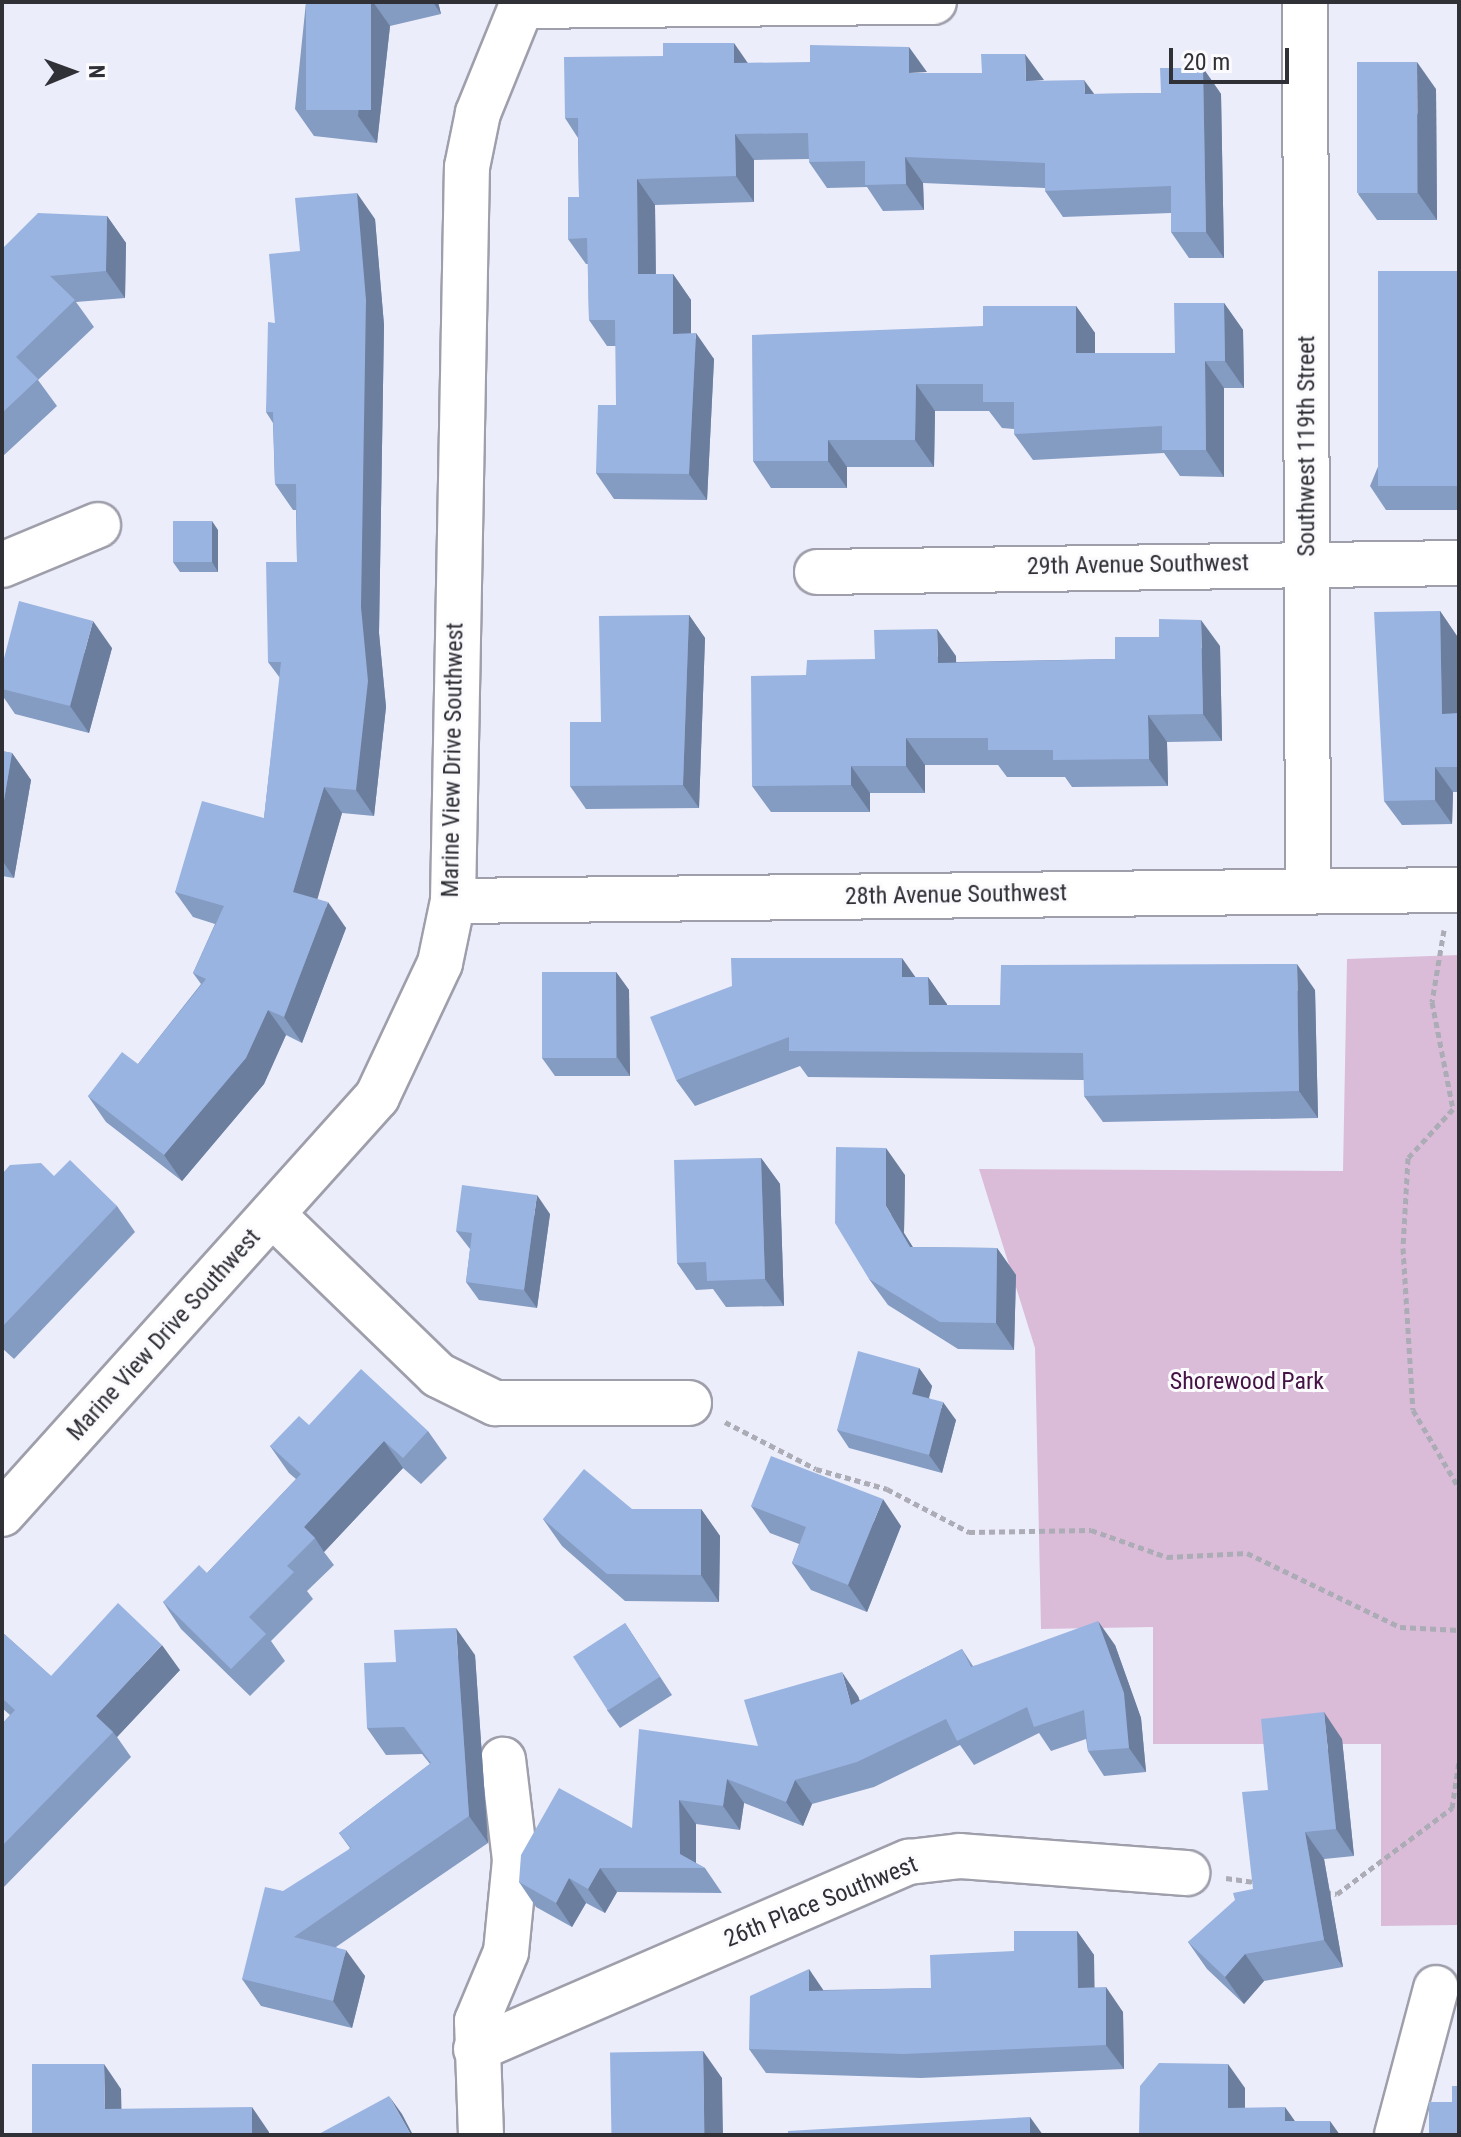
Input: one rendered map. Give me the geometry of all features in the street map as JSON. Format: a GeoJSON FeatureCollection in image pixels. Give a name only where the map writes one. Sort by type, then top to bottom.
{"type":"FeatureCollection","features":[{"type":"Feature","properties":{"kind":"street"},"geometry":{"type":"LineString","coordinates":[[522,4],[934,2]]}},
{"type":"Feature","properties":{"kind":"street","name":"Southwest 119th Street"},"geometry":{"type":"LineString","coordinates":[[1305,2],[1308,891]]}},
{"type":"Feature","properties":{"kind":"street","name":"Marine View Drive Southwest"},"geometry":{"type":"LineString","coordinates":[[2,1514],[377,1097],[440,963],[453,901],[460,244],[478,113],[522,4]]}},
{"type":"Feature","properties":{"kind":"street"},"geometry":{"type":"LineString","coordinates":[[2,565],[98,525]]}},
{"type":"Feature","properties":{"kind":"street","name":"29th Avenue Southwest"},"geometry":{"type":"LineString","coordinates":[[817,572],[1308,561],[1459,563]]}},
{"type":"Feature","properties":{"kind":"street","name":"28th Avenue Southwest"},"geometry":{"type":"LineString","coordinates":[[453,901],[1456,890]]}},
{"type":"Feature","properties":{"kind":"street"},"geometry":{"type":"LineString","coordinates":[[273,1215],[438,1375],[495,1403],[689,1403]]}},
{"type":"Feature","properties":{"kind":"street"},"geometry":{"type":"LineString","coordinates":[[481,2135],[477,2021],[506,1952],[513,1876],[503,1760]]}},
{"type":"Feature","properties":{"kind":"street","name":"26th Place Southwest"},"geometry":{"type":"LineString","coordinates":[[476,2049],[909,1862],[960,1856],[1187,1873]]}},
{"type":"Feature","properties":{"kind":"street"},"geometry":{"type":"LineString","coordinates":[[1397,2135],[1436,1988]]}},
{"type":"Feature","properties":{"kind":"path"},"geometry":{"type":"LineString","coordinates":[[1456,890],[1432,1002],[1453,1109],[1408,1158],[1403,1248],[1413,1410],[1459,1488]]}},
{"type":"Feature","properties":{"kind":"path"},"geometry":{"type":"LineString","coordinates":[[689,1403],[816,1469],[887,1489],[969,1532],[1091,1530],[1167,1557],[1247,1553],[1400,1627],[1459,1630]]}},
{"type":"Feature","properties":{"kind":"path"},"geometry":{"type":"LineString","coordinates":[[1307,1889],[1337,1894],[1452,1808],[1459,1761]]}},
{"type":"Feature","properties":{"kind":"path"},"geometry":{"type":"LineString","coordinates":[[1187,1873],[1262,1883]]}},
{"type":"Feature","properties":{"kind":"green space","name":"Shorewood Park"},"geometry":{"type":"Polygon","coordinates":[[[1459,955],[1459,1925],[1381,1926],[1381,1744],[1153,1744],[1153,1627],[1041,1629],[1035,1348],[979,1169],[1343,1171],[1347,959],[1459,955]]]}},
{"type":"Feature","properties":{"kind":"building"},"geometry":{"type":"Polygon","coordinates":[[[306,2],[371,2],[371,110],[306,110],[306,2]]]}},
{"type":"Feature","properties":{"kind":"building"},"geometry":{"type":"Polygon","coordinates":[[[663,43],[734,43],[734,63],[810,62],[810,45],[909,47],[909,73],[982,73],[981,54],[1025,54],[1026,81],[1084,80],[1085,94],[1161,93],[1160,68],[1203,68],[1206,232],[1171,232],[1171,186],[1045,191],[1045,163],[905,157],[906,184],[865,185],[865,161],[809,162],[808,133],[735,134],[736,176],[637,179],[638,274],[673,274],[673,334],[696,333],[689,474],[596,473],[598,405],[616,405],[615,320],[589,320],[587,238],[568,239],[568,197],[579,197],[578,118],[565,118],[564,57],[663,56],[663,43]]]}},
{"type":"Feature","properties":{"kind":"building"},"geometry":{"type":"Polygon","coordinates":[[[1357,62],[1417,62],[1417,193],[1357,193],[1357,62]]]}},
{"type":"Feature","properties":{"kind":"building"},"geometry":{"type":"Polygon","coordinates":[[[357,193],[366,300],[361,607],[368,681],[356,790],[324,787],[293,892],[328,902],[284,1017],[268,1010],[246,1058],[164,1155],[88,1096],[122,1052],[138,1064],[206,979],[193,973],[224,906],[175,892],[202,801],[264,818],[281,662],[268,662],[266,562],[297,562],[296,484],[275,484],[273,412],[266,412],[268,322],[275,323],[269,254],[300,251],[295,198],[357,193]]]}},
{"type":"Feature","properties":{"kind":"building"},"geometry":{"type":"Polygon","coordinates":[[[38,213],[107,216],[106,271],[50,276],[75,300],[16,357],[38,379],[2,413],[2,249],[38,213]]]}},
{"type":"Feature","properties":{"kind":"building"},"geometry":{"type":"Polygon","coordinates":[[[1378,271],[1459,271],[1459,486],[1378,486],[1378,271]]]}},
{"type":"Feature","properties":{"kind":"building"},"geometry":{"type":"Polygon","coordinates":[[[1174,303],[1224,303],[1225,361],[1205,361],[1206,450],[1162,450],[1162,426],[1014,434],[1014,402],[983,402],[983,384],[916,384],[915,440],[828,440],[828,461],[753,461],[752,335],[983,326],[983,306],[1076,306],[1076,353],[1175,353],[1174,303]]]}},
{"type":"Feature","properties":{"kind":"building"},"geometry":{"type":"Polygon","coordinates":[[[173,521],[212,521],[212,562],[173,562],[173,521]]]}},
{"type":"Feature","properties":{"kind":"building"},"geometry":{"type":"Polygon","coordinates":[[[19,601],[93,621],[70,706],[2,689],[2,666],[19,601]]]}},
{"type":"Feature","properties":{"kind":"building"},"geometry":{"type":"Polygon","coordinates":[[[1440,611],[1442,714],[1459,713],[1459,767],[1435,767],[1435,800],[1384,801],[1374,612],[1440,611]]]}},
{"type":"Feature","properties":{"kind":"building"},"geometry":{"type":"Polygon","coordinates":[[[689,615],[683,785],[570,786],[570,722],[601,722],[599,616],[689,615]]]}},
{"type":"Feature","properties":{"kind":"building"},"geometry":{"type":"Polygon","coordinates":[[[1159,619],[1201,620],[1203,714],[1148,715],[1149,759],[1053,760],[1053,750],[988,750],[988,738],[906,738],[906,766],[851,766],[851,785],[752,786],[751,676],[806,675],[807,660],[875,659],[874,630],[937,629],[938,663],[1115,659],[1115,637],[1159,637],[1159,619]]]}},
{"type":"Feature","properties":{"kind":"building"},"geometry":{"type":"Polygon","coordinates":[[[2,751],[12,753],[2,812],[2,751]]]}},
{"type":"Feature","properties":{"kind":"building"},"geometry":{"type":"Polygon","coordinates":[[[731,958],[902,958],[902,977],[928,977],[929,1005],[1000,1005],[1001,965],[1297,964],[1299,1091],[1084,1096],[1083,1053],[789,1051],[789,1037],[676,1080],[650,1017],[732,986],[731,958]]]}},
{"type":"Feature","properties":{"kind":"building"},"geometry":{"type":"Polygon","coordinates":[[[542,972],[616,972],[616,1058],[542,1058],[542,972]]]}},
{"type":"Feature","properties":{"kind":"building"},"geometry":{"type":"Polygon","coordinates":[[[836,1147],[886,1148],[886,1206],[910,1247],[997,1248],[996,1323],[940,1322],[869,1279],[835,1223],[836,1147]]]}},
{"type":"Feature","properties":{"kind":"building"},"geometry":{"type":"Polygon","coordinates":[[[761,1158],[765,1279],[707,1281],[706,1262],[677,1263],[674,1160],[761,1158]]]}},
{"type":"Feature","properties":{"kind":"building"},"geometry":{"type":"Polygon","coordinates":[[[70,1160],[117,1206],[2,1327],[2,1174],[10,1165],[41,1163],[54,1176],[70,1160]]]}},
{"type":"Feature","properties":{"kind":"building"},"geometry":{"type":"Polygon","coordinates":[[[462,1185],[537,1195],[524,1290],[466,1282],[472,1233],[456,1231],[462,1185]]]}},
{"type":"Feature","properties":{"kind":"building"},"geometry":{"type":"Polygon","coordinates":[[[858,1351],[919,1368],[912,1394],[943,1402],[929,1455],[837,1430],[858,1351]]]}},
{"type":"Feature","properties":{"kind":"building"},"geometry":{"type":"Polygon","coordinates":[[[361,1369],[428,1431],[403,1458],[384,1441],[304,1527],[315,1538],[287,1566],[294,1572],[249,1617],[266,1634],[231,1669],[163,1602],[199,1565],[207,1573],[301,1474],[270,1446],[299,1416],[309,1425],[361,1369]]]}},
{"type":"Feature","properties":{"kind":"building"},"geometry":{"type":"Polygon","coordinates":[[[771,1456],[883,1499],[848,1585],[792,1563],[806,1527],[751,1506],[771,1456]]]}},
{"type":"Feature","properties":{"kind":"building"},"geometry":{"type":"Polygon","coordinates":[[[584,1469],[632,1509],[701,1509],[701,1575],[607,1574],[543,1519],[584,1469]]]}},
{"type":"Feature","properties":{"kind":"building"},"geometry":{"type":"Polygon","coordinates":[[[118,1603],[162,1645],[96,1716],[113,1732],[2,1846],[2,1724],[15,1710],[2,1698],[2,1632],[51,1676],[118,1603]]]}},
{"type":"Feature","properties":{"kind":"building"},"geometry":{"type":"Polygon","coordinates":[[[1098,1621],[1124,1693],[1129,1748],[1088,1751],[1084,1710],[1034,1727],[1027,1707],[957,1741],[946,1719],[857,1762],[795,1780],[786,1802],[727,1779],[723,1806],[679,1800],[680,1854],[705,1868],[600,1868],[588,1889],[569,1878],[556,1903],[519,1882],[521,1855],[559,1788],[632,1828],[639,1729],[758,1746],[744,1700],[842,1672],[851,1705],[962,1649],[971,1667],[1098,1621]]]}},
{"type":"Feature","properties":{"kind":"building"},"geometry":{"type":"Polygon","coordinates":[[[625,1623],[660,1677],[608,1710],[573,1657],[625,1623]]]}},
{"type":"Feature","properties":{"kind":"building"},"geometry":{"type":"Polygon","coordinates":[[[456,1628],[469,1816],[294,1937],[346,1950],[333,2001],[242,1979],[265,1887],[283,1891],[351,1848],[339,1833],[431,1763],[404,1727],[367,1728],[364,1663],[396,1662],[394,1630],[456,1628]]]}},
{"type":"Feature","properties":{"kind":"building"},"geometry":{"type":"Polygon","coordinates":[[[1324,1712],[1336,1829],[1305,1832],[1324,1940],[1245,1954],[1225,1977],[1188,1942],[1235,1900],[1233,1893],[1253,1889],[1242,1792],[1268,1790],[1261,1719],[1324,1712]]]}},
{"type":"Feature","properties":{"kind":"building"},"geometry":{"type":"Polygon","coordinates":[[[1014,1931],[1077,1931],[1078,1988],[1106,1987],[1106,2045],[904,2054],[749,2049],[750,1996],[809,1969],[809,1991],[931,1988],[930,1955],[1014,1951],[1014,1931]]]}},
{"type":"Feature","properties":{"kind":"building"},"geometry":{"type":"Polygon","coordinates":[[[703,2051],[704,2135],[611,2135],[610,2053],[703,2051]]]}},
{"type":"Feature","properties":{"kind":"building"},"geometry":{"type":"Polygon","coordinates":[[[1159,2063],[1228,2064],[1228,2108],[1285,2107],[1285,2121],[1330,2121],[1330,2135],[1139,2135],[1140,2086],[1159,2063]]]}},
{"type":"Feature","properties":{"kind":"building"},"geometry":{"type":"Polygon","coordinates":[[[32,2064],[104,2064],[105,2109],[252,2107],[252,2135],[32,2135],[32,2064]]]}},
{"type":"Feature","properties":{"kind":"building"},"geometry":{"type":"Polygon","coordinates":[[[1452,2086],[1459,2086],[1459,2135],[1429,2135],[1429,2102],[1452,2102],[1452,2086]]]}},
{"type":"Feature","properties":{"kind":"building"},"geometry":{"type":"Polygon","coordinates":[[[389,2096],[411,2135],[317,2135],[389,2096]]]}},
{"type":"Feature","properties":{"kind":"building"},"geometry":{"type":"Polygon","coordinates":[[[1030,2117],[1030,2135],[788,2135],[788,2131],[1030,2117]]]}}]}
